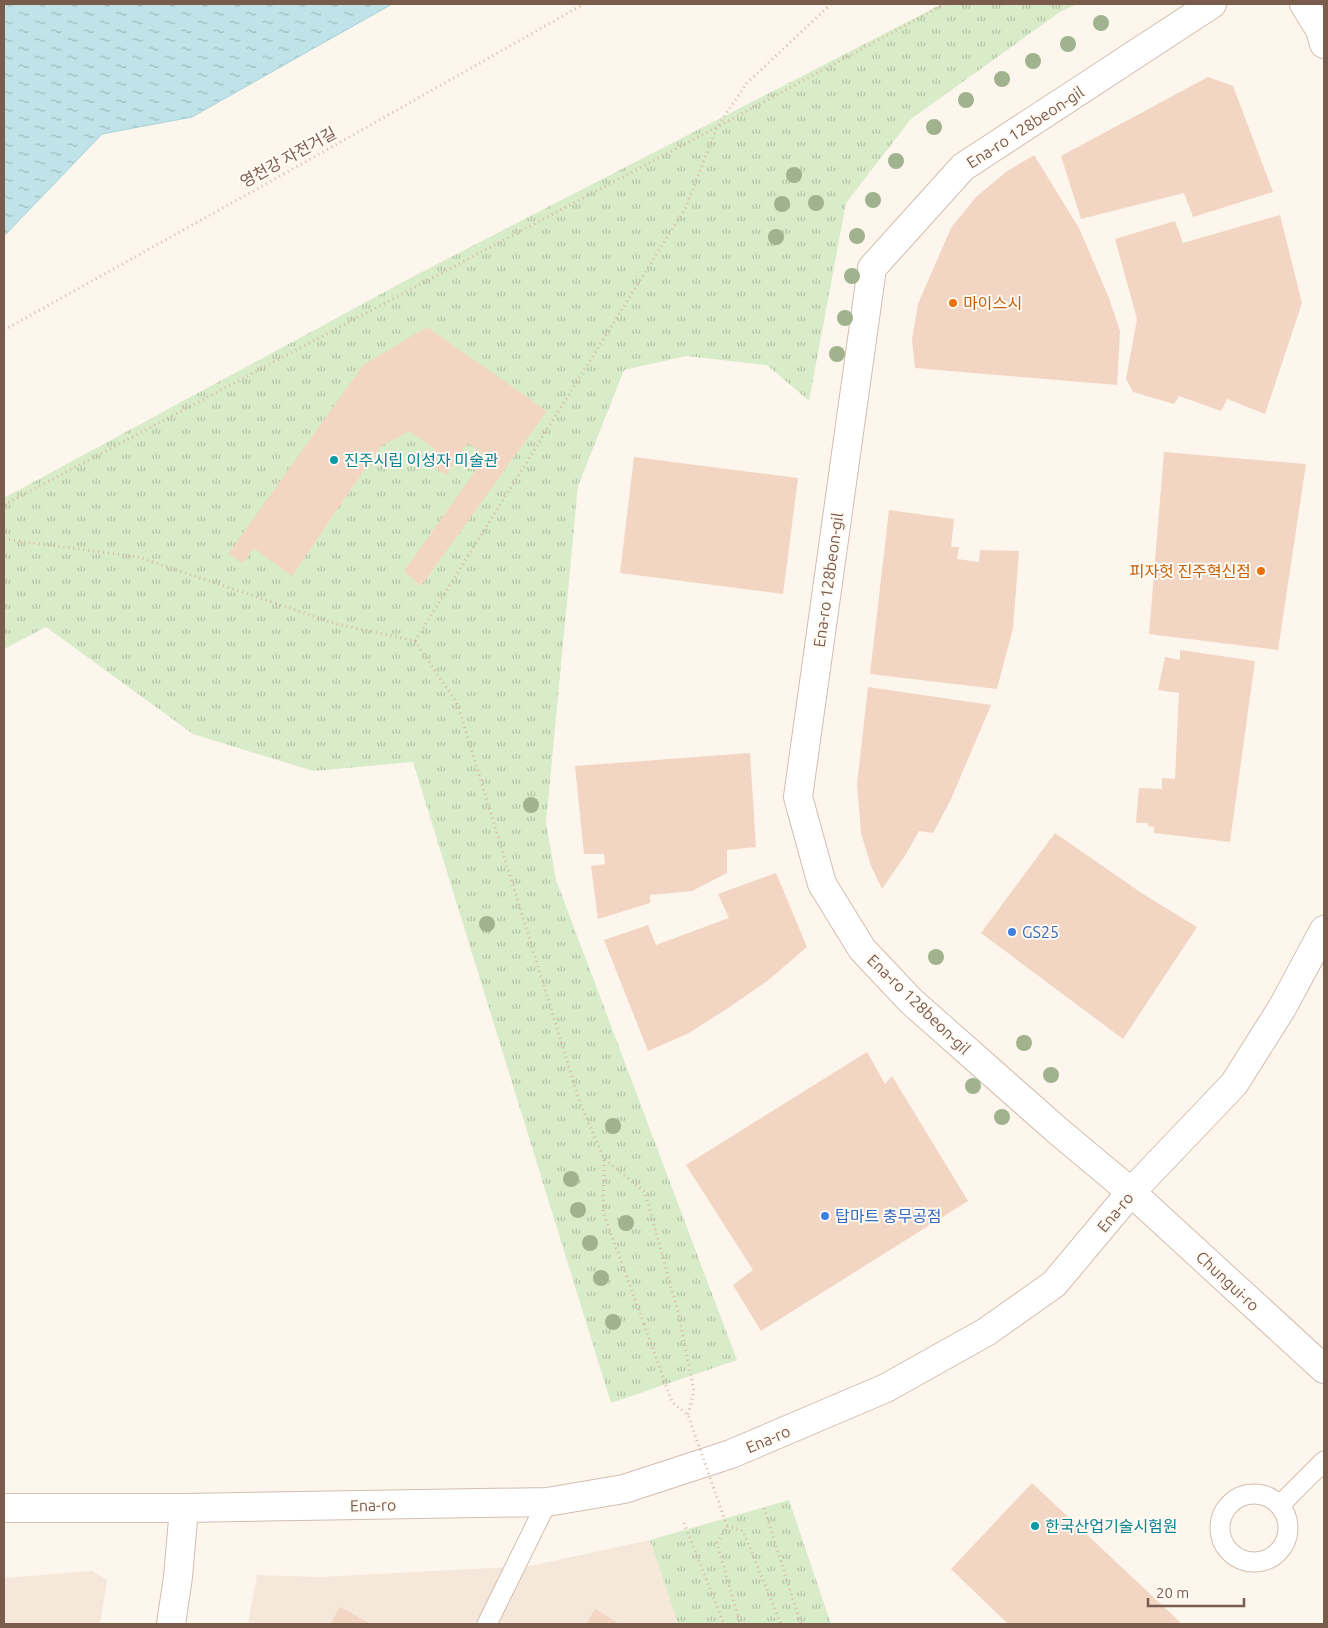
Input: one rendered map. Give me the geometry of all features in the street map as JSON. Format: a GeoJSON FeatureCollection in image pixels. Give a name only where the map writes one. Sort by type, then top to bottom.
{"type":"FeatureCollection","features":[{"type":"Feature","properties":{"kind":"street","name":"Ena-ro 128beon-gil"},"geometry":{"type":"LineString","coordinates":[[1131,1192],[1058,1131],[911,1001],[862,949],[822,884],[798,797],[872,268],[963,167],[1212,4]]}},
{"type":"Feature","properties":{"kind":"street"},"geometry":{"type":"LineString","coordinates":[[1304,4],[1320,30],[1324,44]]}},
{"type":"Feature","properties":{"kind":"street","name":"Ena-ro"},"geometry":{"type":"LineString","coordinates":[[4,1508],[184,1508],[547,1502],[624,1489],[731,1454],[886,1388],[986,1332],[1054,1284],[1131,1192],[1234,1084],[1282,1008],[1324,930]]}},
{"type":"Feature","properties":{"kind":"street","name":"Chungui-ro"},"geometry":{"type":"LineString","coordinates":[[1131,1192],[1324,1370]]}},
{"type":"Feature","properties":{"kind":"street"},"geometry":{"type":"LineString","coordinates":[[171,1624],[178,1577],[184,1508]]}},
{"type":"Feature","properties":{"kind":"lane"},"geometry":{"type":"LineString","coordinates":[[1280,1505],[1324,1461]]}},
{"type":"Feature","properties":{"kind":"lane"},"geometry":{"type":"LineString","coordinates":[[487,1624],[547,1502]]}},
{"type":"Feature","properties":{"kind":"path","name":"영천강 자전거길"},"geometry":{"type":"LineString","coordinates":[[4,330],[584,4]]}},
{"type":"Feature","properties":{"kind":"path"},"geometry":{"type":"LineString","coordinates":[[415,641],[686,207],[717,127],[747,83],[831,4]]}},
{"type":"Feature","properties":{"kind":"path"},"geometry":{"type":"LineString","coordinates":[[4,505],[945,4]]}},
{"type":"Feature","properties":{"kind":"path"},"geometry":{"type":"LineString","coordinates":[[4,539],[138,557],[336,624],[415,641],[456,703],[580,1103],[604,1159],[603,1212],[672,1402],[688,1415],[727,1526],[717,1543],[741,1624]]}},
{"type":"Feature","properties":{"kind":"path"},"geometry":{"type":"LineString","coordinates":[[604,1159],[645,1192],[678,1312],[694,1391],[688,1415]]}},
{"type":"Feature","properties":{"kind":"path"},"geometry":{"type":"LineString","coordinates":[[764,1508],[800,1624]]}},
{"type":"Feature","properties":{"kind":"path"},"geometry":{"type":"LineString","coordinates":[[684,1523],[724,1624]]}},
{"type":"Feature","properties":{"kind":"path"},"geometry":{"type":"LineString","coordinates":[[727,1526],[743,1531],[781,1624]]}},
{"type":"Feature","properties":{"kind":"shaded area"},"geometry":{"type":"Polygon","coordinates":[[[650,1540],[678,1624],[248,1624],[257,1575],[321,1577],[530,1566],[650,1540]]]}},
{"type":"Feature","properties":{"kind":"shaded area"},"geometry":{"type":"Polygon","coordinates":[[[92,1571],[107,1580],[100,1624],[4,1624],[4,1578],[92,1571]]]}},
{"type":"Feature","properties":{"kind":"green space"},"geometry":{"type":"Polygon","coordinates":[[[942,4],[1077,4],[1060,12],[911,119],[846,203],[809,401],[767,365],[686,356],[624,370],[578,486],[546,823],[556,880],[737,1360],[611,1403],[413,762],[313,771],[193,734],[46,627],[4,649],[4,498],[416,275],[942,4]]]}},
{"type":"Feature","properties":{"kind":"green space"},"geometry":{"type":"Polygon","coordinates":[[[789,1500],[831,1624],[678,1624],[650,1540],[789,1500]]]}},
{"type":"Feature","properties":{"kind":"water"},"geometry":{"type":"Polygon","coordinates":[[[4,4],[392,4],[192,117],[102,134],[4,236],[4,4]]]}},
{"type":"Feature","properties":{"kind":"building"},"geometry":{"type":"Polygon","coordinates":[[[1208,77],[1233,86],[1273,192],[1193,217],[1184,193],[1081,219],[1061,156],[1208,77]]]}},
{"type":"Feature","properties":{"kind":"building"},"geometry":{"type":"Polygon","coordinates":[[[1034,155],[1079,228],[1109,298],[1120,331],[1117,385],[915,368],[912,339],[918,304],[951,228],[976,197],[1006,172],[1034,155]]]}},
{"type":"Feature","properties":{"kind":"building"},"geometry":{"type":"Polygon","coordinates":[[[1280,215],[1302,303],[1265,414],[1227,399],[1221,411],[1179,396],[1174,404],[1133,392],[1126,379],[1137,319],[1115,239],[1175,221],[1183,243],[1280,215]]]}},
{"type":"Feature","properties":{"kind":"building","name":"진주시립 이성자 미술관"},"geometry":{"type":"Polygon","coordinates":[[[427,327],[547,411],[421,586],[404,571],[486,456],[468,443],[446,475],[427,463],[435,449],[409,431],[380,447],[292,576],[254,548],[243,563],[228,554],[363,365],[427,327]]]}},
{"type":"Feature","properties":{"kind":"building"},"geometry":{"type":"Polygon","coordinates":[[[1164,452],[1306,464],[1278,650],[1149,634],[1164,452]]]}},
{"type":"Feature","properties":{"kind":"building"},"geometry":{"type":"Polygon","coordinates":[[[634,457],[798,478],[783,594],[620,573],[634,457]]]}},
{"type":"Feature","properties":{"kind":"building"},"geometry":{"type":"Polygon","coordinates":[[[889,510],[954,519],[951,547],[959,547],[957,559],[979,562],[980,550],[1019,551],[1013,628],[997,689],[870,674],[889,510]]]}},
{"type":"Feature","properties":{"kind":"building"},"geometry":{"type":"Polygon","coordinates":[[[1180,650],[1255,661],[1230,842],[1154,833],[1154,827],[1148,826],[1148,823],[1136,823],[1139,788],[1162,789],[1162,778],[1175,779],[1179,693],[1158,690],[1165,657],[1180,660],[1180,650]]]}},
{"type":"Feature","properties":{"kind":"building"},"geometry":{"type":"Polygon","coordinates":[[[868,687],[991,705],[951,799],[933,833],[919,831],[882,889],[871,866],[861,833],[857,784],[868,687]]]}},
{"type":"Feature","properties":{"kind":"building"},"geometry":{"type":"Polygon","coordinates":[[[750,753],[756,847],[727,850],[727,873],[692,891],[650,895],[650,903],[598,919],[591,866],[605,864],[604,854],[584,854],[575,766],[750,753]]]}},
{"type":"Feature","properties":{"kind":"building"},"geometry":{"type":"Polygon","coordinates":[[[1055,833],[1143,894],[1197,927],[1123,1039],[981,933],[1055,833]]]}},
{"type":"Feature","properties":{"kind":"building"},"geometry":{"type":"Polygon","coordinates":[[[776,873],[807,947],[766,982],[728,1008],[689,1033],[648,1051],[604,940],[648,925],[656,945],[729,918],[718,894],[776,873]]]}},
{"type":"Feature","properties":{"kind":"building"},"geometry":{"type":"Polygon","coordinates":[[[867,1052],[885,1084],[892,1076],[968,1201],[761,1331],[733,1285],[753,1270],[686,1165],[867,1052]]]}},
{"type":"Feature","properties":{"kind":"building","name":"한국산업기술시험원"},"geometry":{"type":"Polygon","coordinates":[[[1032,1483],[1182,1624],[1008,1624],[951,1569],[1032,1483]]]}},
{"type":"Feature","properties":{"kind":"building"},"geometry":{"type":"Polygon","coordinates":[[[340,1607],[371,1624],[330,1624],[340,1607]]]}},
{"type":"Feature","properties":{"kind":"building"},"geometry":{"type":"Polygon","coordinates":[[[595,1609],[620,1624],[586,1624],[595,1609]]]}},
{"type":"Feature","properties":{"kind":"place","name":"마이스시"},"geometry":{"type":"Point","coordinates":[953,303]}},
{"type":"Feature","properties":{"kind":"place","name":"진주시립 이성자 미술관"},"geometry":{"type":"Point","coordinates":[334,460]}},
{"type":"Feature","properties":{"kind":"place","name":"피자헛 진주혁신점"},"geometry":{"type":"Point","coordinates":[1261,571]}},
{"type":"Feature","properties":{"kind":"place","name":"GS25"},"geometry":{"type":"Point","coordinates":[1012,932]}},
{"type":"Feature","properties":{"kind":"place","name":"탑마트 충무공점"},"geometry":{"type":"Point","coordinates":[825,1216]}},
{"type":"Feature","properties":{"kind":"place","name":"한국산업기술시험원"},"geometry":{"type":"Point","coordinates":[1035,1526]}}]}
